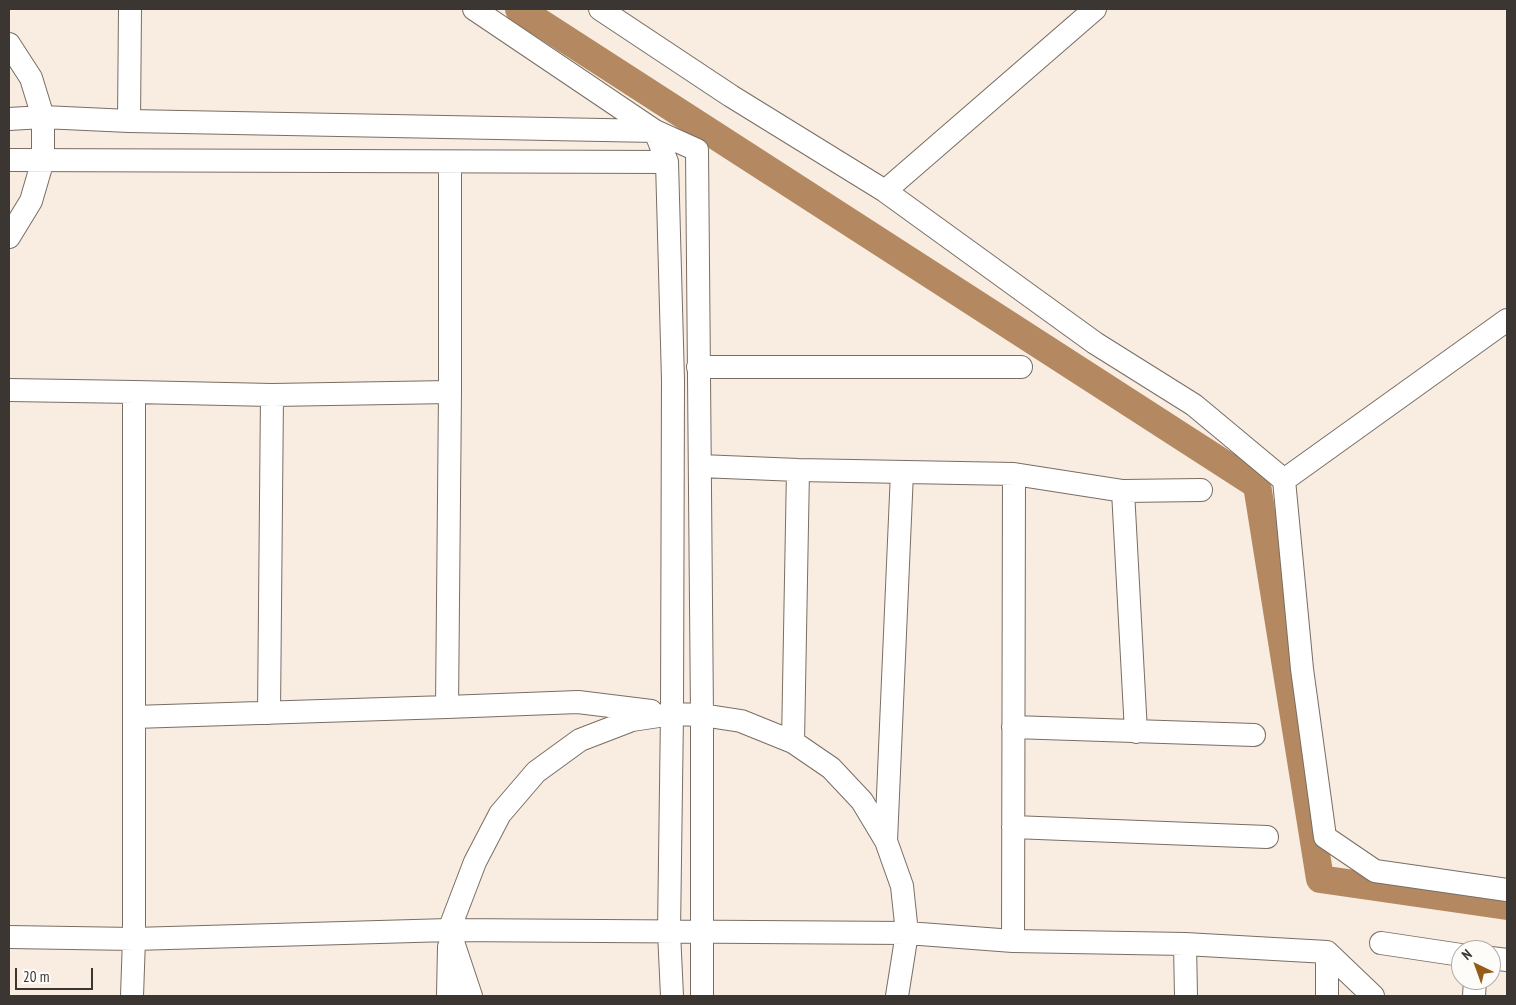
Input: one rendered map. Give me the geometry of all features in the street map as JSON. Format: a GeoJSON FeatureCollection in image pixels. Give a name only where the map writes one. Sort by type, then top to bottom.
{"type":"FeatureCollection","features":[{"type":"Feature","properties":{"kind":"street"},"geometry":{"type":"LineString","coordinates":[[129,121],[130,9]]}},
{"type":"Feature","properties":{"kind":"street"},"geometry":{"type":"LineString","coordinates":[[474,9],[655,131],[697,150],[702,715],[702,996]]}},
{"type":"Feature","properties":{"kind":"street"},"geometry":{"type":"LineString","coordinates":[[600,9],[731,96],[885,191],[1095,343],[1194,405],[1284,480],[1302,669],[1326,837],[1375,872],[1507,890]]}},
{"type":"Feature","properties":{"kind":"street"},"geometry":{"type":"LineString","coordinates":[[885,191],[1095,9]]}},
{"type":"Feature","properties":{"kind":"street"},"geometry":{"type":"LineString","coordinates":[[9,44],[31,78],[43,117],[43,160],[31,201],[9,237]]}},
{"type":"Feature","properties":{"kind":"street"},"geometry":{"type":"LineString","coordinates":[[9,119],[43,117],[129,121],[655,131]]}},
{"type":"Feature","properties":{"kind":"street"},"geometry":{"type":"LineString","coordinates":[[655,131],[667,162],[673,380],[669,932],[672,996]]}},
{"type":"Feature","properties":{"kind":"street"},"geometry":{"type":"LineString","coordinates":[[9,160],[667,162]]}},
{"type":"Feature","properties":{"kind":"street"},"geometry":{"type":"LineString","coordinates":[[448,707],[450,162]]}},
{"type":"Feature","properties":{"kind":"street"},"geometry":{"type":"LineString","coordinates":[[1284,480],[1507,320]]}},
{"type":"Feature","properties":{"kind":"street"},"geometry":{"type":"LineString","coordinates":[[698,367],[1021,367]]}},
{"type":"Feature","properties":{"kind":"street"},"geometry":{"type":"LineString","coordinates":[[9,390],[272,395],[450,392]]}},
{"type":"Feature","properties":{"kind":"street"},"geometry":{"type":"LineString","coordinates":[[132,996],[134,939],[134,392]]}},
{"type":"Feature","properties":{"kind":"street"},"geometry":{"type":"LineString","coordinates":[[269,713],[272,395]]}},
{"type":"Feature","properties":{"kind":"street"},"geometry":{"type":"LineString","coordinates":[[700,466],[798,470],[1014,474],[1123,490],[1201,490]]}},
{"type":"Feature","properties":{"kind":"street"},"geometry":{"type":"LineString","coordinates":[[793,742],[798,470]]}},
{"type":"Feature","properties":{"kind":"street"},"geometry":{"type":"LineString","coordinates":[[886,841],[902,472]]}},
{"type":"Feature","properties":{"kind":"street"},"geometry":{"type":"LineString","coordinates":[[1013,941],[1014,474]]}},
{"type":"Feature","properties":{"kind":"street"},"geometry":{"type":"LineString","coordinates":[[1123,490],[1136,732]]}},
{"type":"Feature","properties":{"kind":"street"},"geometry":{"type":"LineString","coordinates":[[134,717],[578,702],[742,721],[793,742],[831,768],[862,801],[886,841],[902,886],[907,933],[897,996]]}},
{"type":"Feature","properties":{"kind":"street"},"geometry":{"type":"LineString","coordinates":[[448,996],[449,930],[475,862],[500,814],[536,772],[580,740],[632,720],[672,714]]}},
{"type":"Feature","properties":{"kind":"street"},"geometry":{"type":"LineString","coordinates":[[1013,727],[1254,735]]}},
{"type":"Feature","properties":{"kind":"street"},"geometry":{"type":"LineString","coordinates":[[1013,828],[1267,837]]}},
{"type":"Feature","properties":{"kind":"street"},"geometry":{"type":"LineString","coordinates":[[449,930],[471,996]]}},
{"type":"Feature","properties":{"kind":"street"},"geometry":{"type":"LineString","coordinates":[[9,937],[134,939],[449,930],[907,933],[1013,941],[1185,944],[1327,952],[1373,996]]}},
{"type":"Feature","properties":{"kind":"street"},"geometry":{"type":"LineString","coordinates":[[1381,943],[1451,954]]}},
{"type":"Feature","properties":{"kind":"street"},"geometry":{"type":"LineString","coordinates":[[1185,944],[1186,996]]}},
{"type":"Feature","properties":{"kind":"street"},"geometry":{"type":"LineString","coordinates":[[1327,952],[1327,996]]}},
{"type":"Feature","properties":{"kind":"waterway"},"geometry":{"type":"LineString","coordinates":[[519,9],[1257,485],[1320,879],[1507,906]]}}]}
